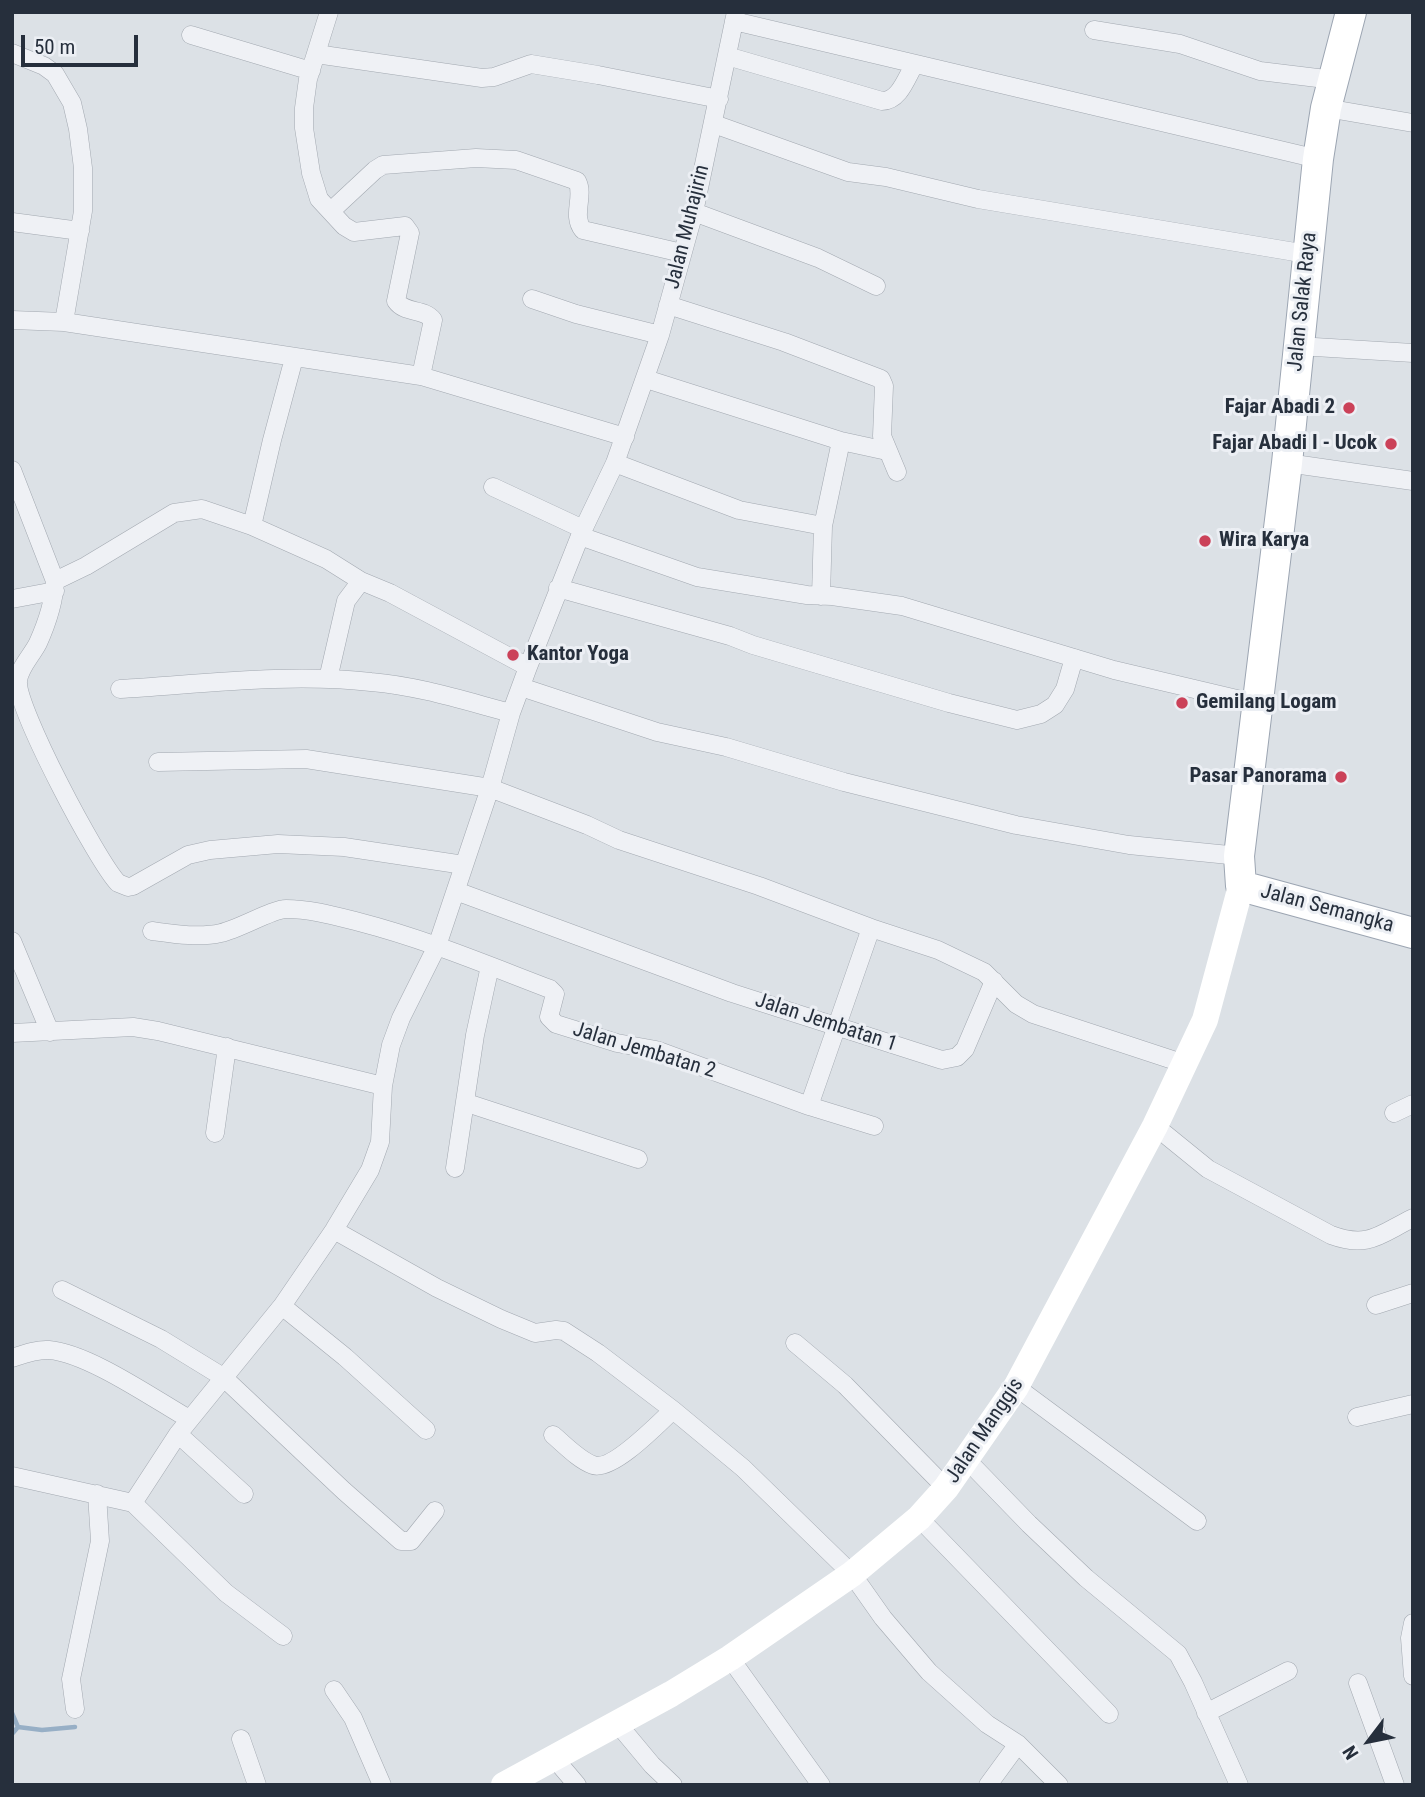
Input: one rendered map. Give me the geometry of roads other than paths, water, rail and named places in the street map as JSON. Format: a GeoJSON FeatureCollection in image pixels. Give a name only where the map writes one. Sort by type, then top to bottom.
{"type":"FeatureCollection","features":[{"type":"Feature","properties":{"kind":"main road","name":"Jalan Salak Raya"},"geometry":{"type":"LineString","coordinates":[[1241,886],[1239,856],[1287,463],[1318,159],[1330,94],[1351,12]]}},
{"type":"Feature","properties":{"kind":"main road","name":"Jalan Semangka"},"geometry":{"type":"LineString","coordinates":[[1241,886],[1413,933]]}},
{"type":"Feature","properties":{"kind":"street"},"geometry":{"type":"LineString","coordinates":[[329,12],[313,63],[304,108],[304,128],[311,173],[319,199],[344,226],[354,232],[405,226],[408,229],[410,233],[396,301],[402,308],[429,315],[433,320],[421,376]]}},
{"type":"Feature","properties":{"kind":"street"},"geometry":{"type":"LineString","coordinates":[[735,17],[914,65],[1318,159]]}},
{"type":"Feature","properties":{"kind":"street","name":"Jalan Muhajirin"},"geometry":{"type":"LineString","coordinates":[[133,1503],[183,1427],[282,1306],[334,1230],[370,1170],[380,1142],[386,1064],[401,1018],[437,946],[491,788],[528,667],[558,588],[615,463],[660,335],[694,212],[735,17]]}},
{"type":"Feature","properties":{"kind":"street"},"geometry":{"type":"LineString","coordinates":[[1094,30],[1180,44],[1413,123]]}},
{"type":"Feature","properties":{"kind":"street"},"geometry":{"type":"LineString","coordinates":[[191,35],[313,63],[482,78],[494,77],[531,64],[719,99]]}},
{"type":"Feature","properties":{"kind":"street"},"geometry":{"type":"LineString","coordinates":[[12,53],[44,66],[55,74],[72,103],[83,167],[83,211],[64,322]]}},
{"type":"Feature","properties":{"kind":"street"},"geometry":{"type":"LineString","coordinates":[[727,56],[882,101],[888,101],[897,95],[914,65]]}},
{"type":"Feature","properties":{"kind":"street"},"geometry":{"type":"LineString","coordinates":[[714,124],[848,172],[886,177],[978,199],[1307,254]]}},
{"type":"Feature","properties":{"kind":"street"},"geometry":{"type":"LineString","coordinates":[[331,211],[383,165],[477,159],[516,160],[577,181],[580,187],[577,210],[579,225],[583,230],[682,253]]}},
{"type":"Feature","properties":{"kind":"street"},"geometry":{"type":"LineString","coordinates":[[694,212],[818,258],[876,286]]}},
{"type":"Feature","properties":{"kind":"street"},"geometry":{"type":"LineString","coordinates":[[12,222],[80,231]]}},
{"type":"Feature","properties":{"kind":"street"},"geometry":{"type":"LineString","coordinates":[[532,299],[576,314],[660,335]]}},
{"type":"Feature","properties":{"kind":"street"},"geometry":{"type":"LineString","coordinates":[[668,305],[784,341],[881,379],[884,386],[882,436],[897,472]]}},
{"type":"Feature","properties":{"kind":"street"},"geometry":{"type":"LineString","coordinates":[[12,320],[64,322],[161,335],[421,376],[625,437]]}},
{"type":"Feature","properties":{"kind":"street"},"geometry":{"type":"LineString","coordinates":[[1298,346],[1413,353]]}},
{"type":"Feature","properties":{"kind":"street"},"geometry":{"type":"LineString","coordinates":[[252,526],[294,358]]}},
{"type":"Feature","properties":{"kind":"street"},"geometry":{"type":"LineString","coordinates":[[646,379],[841,442],[887,451]]}},
{"type":"Feature","properties":{"kind":"street"},"geometry":{"type":"LineString","coordinates":[[821,596],[822,526],[841,442]]}},
{"type":"Feature","properties":{"kind":"street"},"geometry":{"type":"LineString","coordinates":[[615,463],[738,510],[822,526]]}},
{"type":"Feature","properties":{"kind":"street"},"geometry":{"type":"LineString","coordinates":[[1287,463],[1413,481]]}},
{"type":"Feature","properties":{"kind":"street"},"geometry":{"type":"LineString","coordinates":[[12,470],[55,586],[50,613],[20,674],[19,689],[36,735],[74,812],[118,883],[133,886],[188,855],[210,850],[278,844],[344,847],[464,865]]}},
{"type":"Feature","properties":{"kind":"street"},"geometry":{"type":"LineString","coordinates":[[493,487],[582,532],[697,577],[902,606],[1114,670],[1258,704]]}},
{"type":"Feature","properties":{"kind":"street"},"geometry":{"type":"LineString","coordinates":[[12,598],[55,586],[154,523],[187,510],[202,509],[252,526],[326,559],[361,581],[390,593],[528,667]]}},
{"type":"Feature","properties":{"kind":"street"},"geometry":{"type":"LineString","coordinates":[[328,679],[346,601],[361,581]]}},
{"type":"Feature","properties":{"kind":"street"},"geometry":{"type":"LineString","coordinates":[[558,588],[699,626],[753,645],[949,703],[1017,720],[1041,714],[1055,705],[1065,689],[1074,658]]}},
{"type":"Feature","properties":{"kind":"street"},"geometry":{"type":"LineString","coordinates":[[120,689],[290,678],[328,679],[373,682],[438,693],[512,713]]}},
{"type":"Feature","properties":{"kind":"street"},"geometry":{"type":"LineString","coordinates":[[521,687],[657,732],[726,747],[844,782],[1016,825],[1129,845],[1239,856]]}},
{"type":"Feature","properties":{"kind":"street"},"geometry":{"type":"LineString","coordinates":[[158,762],[306,760],[491,788],[619,840],[939,950],[971,964],[994,981],[1016,1004],[1033,1014],[1185,1064]]}},
{"type":"Feature","properties":{"kind":"street","name":"Jalan Manggis"},"geometry":{"type":"LineString","coordinates":[[504,1785],[555,1759],[730,1658],[852,1574],[919,1518],[946,1489],[1016,1387],[1155,1126],[1205,1020],[1241,886]]}},
{"type":"Feature","properties":{"kind":"street","name":"Jalan Jembatan 1"},"geometry":{"type":"LineString","coordinates":[[456,891],[615,951],[836,1028],[931,1057],[950,1060],[965,1049],[994,981]]}},
{"type":"Feature","properties":{"kind":"street"},"geometry":{"type":"LineString","coordinates":[[152,931],[182,935],[220,933],[281,909],[320,912],[382,928],[490,966],[475,1035],[467,1103],[455,1168]]}},
{"type":"Feature","properties":{"kind":"street"},"geometry":{"type":"LineString","coordinates":[[871,928],[808,1106],[874,1126]]}},
{"type":"Feature","properties":{"kind":"street"},"geometry":{"type":"LineString","coordinates":[[12,941],[50,1031]]}},
{"type":"Feature","properties":{"kind":"street","name":"Jalan Jembatan 2"},"geometry":{"type":"LineString","coordinates":[[490,966],[553,990],[555,994],[549,1017],[556,1024],[617,1043],[656,1050],[808,1106]]}},
{"type":"Feature","properties":{"kind":"street"},"geometry":{"type":"LineString","coordinates":[[12,1033],[134,1027],[383,1086]]}},
{"type":"Feature","properties":{"kind":"street"},"geometry":{"type":"LineString","coordinates":[[215,1133],[227,1047]]}},
{"type":"Feature","properties":{"kind":"street"},"geometry":{"type":"LineString","coordinates":[[467,1103],[638,1159]]}},
{"type":"Feature","properties":{"kind":"street"},"geometry":{"type":"LineString","coordinates":[[1394,1113],[1413,1104]]}},
{"type":"Feature","properties":{"kind":"street"},"geometry":{"type":"LineString","coordinates":[[1155,1126],[1208,1169],[1331,1236],[1361,1242],[1413,1218]]}},
{"type":"Feature","properties":{"kind":"street"},"geometry":{"type":"LineString","coordinates":[[334,1230],[437,1288],[525,1330],[535,1333],[556,1330],[572,1335],[673,1410],[743,1468],[852,1574],[883,1618],[929,1672],[987,1724],[1018,1744],[1059,1785]]}},
{"type":"Feature","properties":{"kind":"street"},"geometry":{"type":"LineString","coordinates":[[62,1290],[161,1339],[223,1377],[401,1541],[411,1541],[435,1511]]}},
{"type":"Feature","properties":{"kind":"street"},"geometry":{"type":"LineString","coordinates":[[1376,1305],[1413,1293]]}},
{"type":"Feature","properties":{"kind":"street"},"geometry":{"type":"LineString","coordinates":[[282,1306],[345,1357],[426,1430]]}},
{"type":"Feature","properties":{"kind":"street"},"geometry":{"type":"LineString","coordinates":[[795,1343],[845,1385],[946,1489]]}},
{"type":"Feature","properties":{"kind":"street"},"geometry":{"type":"LineString","coordinates":[[14,1358],[47,1350],[81,1359],[126,1382],[183,1427],[244,1494]]}},
{"type":"Feature","properties":{"kind":"street"},"geometry":{"type":"LineString","coordinates":[[1016,1387],[1197,1521]]}},
{"type":"Feature","properties":{"kind":"street"},"geometry":{"type":"LineString","coordinates":[[1357,1417],[1413,1404]]}},
{"type":"Feature","properties":{"kind":"street"},"geometry":{"type":"LineString","coordinates":[[553,1435],[590,1464],[604,1466],[618,1458],[673,1410]]}},
{"type":"Feature","properties":{"kind":"street"},"geometry":{"type":"LineString","coordinates":[[967,1460],[1086,1578],[1178,1654],[1239,1785]]}},
{"type":"Feature","properties":{"kind":"street"},"geometry":{"type":"LineString","coordinates":[[12,1476],[133,1503],[226,1593],[283,1636]]}},
{"type":"Feature","properties":{"kind":"street"},"geometry":{"type":"LineString","coordinates":[[75,1709],[71,1679],[100,1541],[97,1494]]}},
{"type":"Feature","properties":{"kind":"street"},"geometry":{"type":"LineString","coordinates":[[919,1518],[1109,1714]]}},
{"type":"Feature","properties":{"kind":"street"},"geometry":{"type":"LineString","coordinates":[[1413,1623],[1410,1638],[1413,1676]]}},
{"type":"Feature","properties":{"kind":"street"},"geometry":{"type":"LineString","coordinates":[[730,1658],[821,1785]]}},
{"type":"Feature","properties":{"kind":"street"},"geometry":{"type":"LineString","coordinates":[[1206,1713],[1288,1671]]}},
{"type":"Feature","properties":{"kind":"street"},"geometry":{"type":"LineString","coordinates":[[1358,1683],[1395,1785]]}},
{"type":"Feature","properties":{"kind":"street"},"geometry":{"type":"LineString","coordinates":[[334,1690],[353,1718],[382,1785]]}},
{"type":"Feature","properties":{"kind":"street"},"geometry":{"type":"LineString","coordinates":[[617,1723],[652,1765],[673,1785]]}},
{"type":"Feature","properties":{"kind":"street"},"geometry":{"type":"LineString","coordinates":[[241,1739],[257,1785]]}},
{"type":"Feature","properties":{"kind":"street"},"geometry":{"type":"LineString","coordinates":[[988,1785],[1018,1744]]}},
{"type":"Feature","properties":{"kind":"street"},"geometry":{"type":"LineString","coordinates":[[555,1759],[577,1785]]}},
{"type":"Feature","properties":{"kind":"waterway"},"geometry":{"type":"LineString","coordinates":[[12,1713],[18,1727]]}},
{"type":"Feature","properties":{"kind":"waterway"},"geometry":{"type":"LineString","coordinates":[[18,1727],[42,1730],[75,1727]]}},
{"type":"Feature","properties":{"kind":"waterway"},"geometry":{"type":"LineString","coordinates":[[12,1734],[18,1727]]}},
{"type":"Feature","properties":{"kind":"place","name":"Fajar Abadi 2"},"geometry":{"type":"Point","coordinates":[1349,408]}},
{"type":"Feature","properties":{"kind":"place","name":"Fajar Abadi I - Ucok"},"geometry":{"type":"Point","coordinates":[1391,444]}},
{"type":"Feature","properties":{"kind":"place","name":"Wira Karya"},"geometry":{"type":"Point","coordinates":[1205,541]}},
{"type":"Feature","properties":{"kind":"place","name":"Kantor Yoga"},"geometry":{"type":"Point","coordinates":[513,655]}},
{"type":"Feature","properties":{"kind":"place","name":"Gemilang Logam"},"geometry":{"type":"Point","coordinates":[1182,703]}},
{"type":"Feature","properties":{"kind":"place","name":"Pasar Panorama"},"geometry":{"type":"Point","coordinates":[1341,777]}}]}
